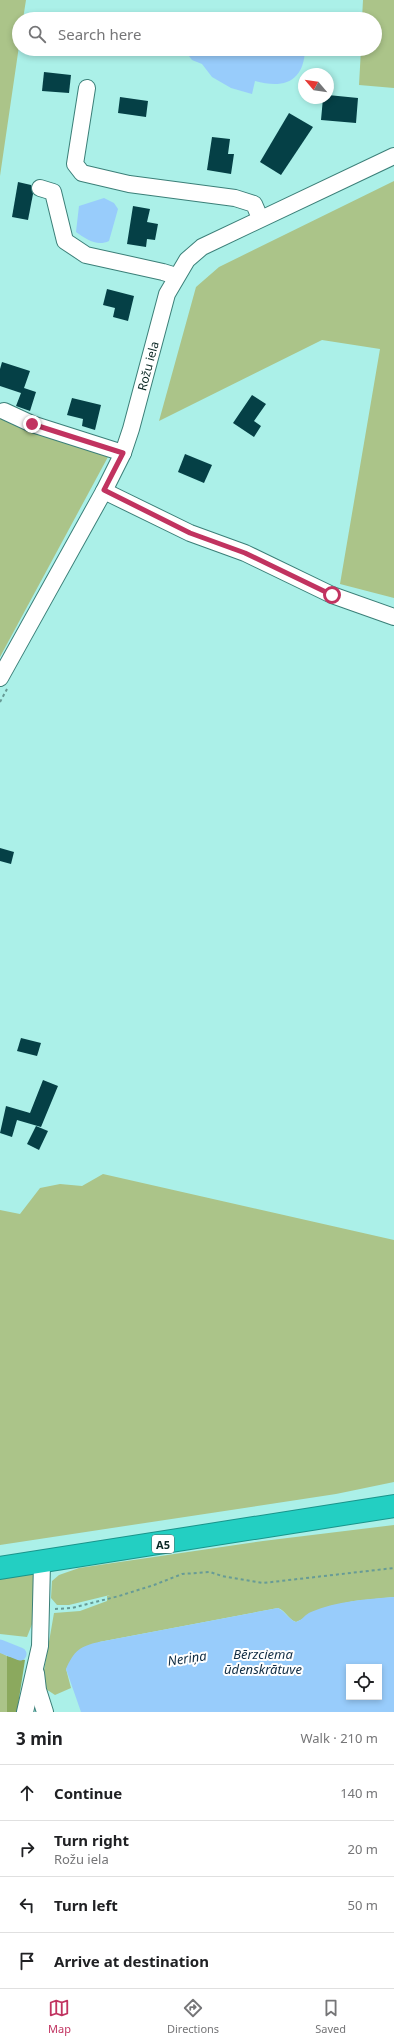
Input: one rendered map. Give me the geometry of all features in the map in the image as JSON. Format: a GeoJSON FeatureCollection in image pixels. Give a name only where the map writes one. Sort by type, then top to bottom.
{"type":"FeatureCollection","features":[{"type":"Feature","properties":{"kind":"highway","name":"A5"},"geometry":{"type":"LineString","coordinates":[[0,1568],[42,1563],[394,1506]]}},
{"type":"Feature","properties":{"kind":"street"},"geometry":{"type":"LineString","coordinates":[[87,88],[75,164],[82,173],[129,184],[235,198],[254,204],[260,218]]}},
{"type":"Feature","properties":{"kind":"street","name":"Rožu iela"},"geometry":{"type":"LineString","coordinates":[[4,684],[123,453],[131,429],[166,294],[187,260],[202,247],[260,218],[394,156]]}},
{"type":"Feature","properties":{"kind":"street"},"geometry":{"type":"LineString","coordinates":[[40,188],[53,192],[65,241],[86,255],[176,276]]}},
{"type":"Feature","properties":{"kind":"street"},"geometry":{"type":"LineString","coordinates":[[4,410],[32,424],[123,453]]}},
{"type":"Feature","properties":{"kind":"street"},"geometry":{"type":"LineString","coordinates":[[104,490],[190,533],[245,553],[332,595],[394,617]]}},
{"type":"Feature","properties":{"kind":"street"},"geometry":{"type":"LineString","coordinates":[[24,1712],[40,1646],[42,1563]]}},
{"type":"Feature","properties":{"kind":"street"},"geometry":{"type":"LineString","coordinates":[[35,1666],[38,1690],[45,1712]]}},
{"type":"Feature","properties":{"kind":"path"},"geometry":{"type":"LineString","coordinates":[[0,702],[4,684]]}},
{"type":"Feature","properties":{"kind":"path"},"geometry":{"type":"LineString","coordinates":[[42,1606],[56,1610],[72,1608],[154,1585],[182,1574],[210,1572],[222,1576],[263,1583],[394,1568]]}},
{"type":"Feature","properties":{"kind":"green space"},"geometry":{"type":"Polygon","coordinates":[[[0,0],[26,0],[24,12],[12,12],[12,56],[18,56],[0,176],[0,0]]]}},
{"type":"Feature","properties":{"kind":"green space"},"geometry":{"type":"Polygon","coordinates":[[[363,0],[394,0],[394,88],[359,85],[361,56],[382,56],[382,12],[362,12],[363,0]]]}},
{"type":"Feature","properties":{"kind":"green space"},"geometry":{"type":"Polygon","coordinates":[[[394,181],[394,598],[340,584],[380,349],[322,340],[159,421],[196,287],[219,267],[394,181]]]}},
{"type":"Feature","properties":{"kind":"green space"},"geometry":{"type":"Polygon","coordinates":[[[0,418],[109,455],[0,657],[0,418]]]}},
{"type":"Feature","properties":{"kind":"green space"},"geometry":{"type":"Polygon","coordinates":[[[103,1174],[394,1240],[394,1482],[336,1494],[0,1545],[0,1210],[20,1214],[40,1188],[60,1184],[82,1186],[103,1174]]]}},
{"type":"Feature","properties":{"kind":"green space"},"geometry":{"type":"Polygon","coordinates":[[[394,1525],[394,1597],[354,1601],[331,1606],[296,1622],[278,1608],[99,1642],[66,1669],[71,1688],[55,1695],[46,1689],[42,1682],[54,1613],[80,1611],[107,1601],[107,1596],[110,1595],[69,1605],[57,1605],[51,1598],[52,1581],[59,1575],[79,1568],[263,1541],[394,1525]]]}},
{"type":"Feature","properties":{"kind":"green space"},"geometry":{"type":"Polygon","coordinates":[[[28,1569],[34,1575],[34,1619],[27,1637],[0,1634],[0,1573],[28,1569]]]}},
{"type":"Feature","properties":{"kind":"green space"},"geometry":{"type":"Polygon","coordinates":[[[0,1652],[7,1656],[7,1712],[0,1712],[0,1652]]]}},
{"type":"Feature","properties":{"kind":"green space"},"geometry":{"type":"Polygon","coordinates":[[[7,1656],[25,1660],[18,1705],[19,1712],[7,1712],[7,1656]]]}},
{"type":"Feature","properties":{"kind":"water"},"geometry":{"type":"Polygon","coordinates":[[[189,56],[304,56],[301,68],[298,68],[298,73],[296,76],[283,83],[275,84],[255,81],[252,94],[231,88],[212,77],[202,64],[192,60],[189,56]]]}},
{"type":"Feature","properties":{"kind":"water"},"geometry":{"type":"Polygon","coordinates":[[[104,198],[114,203],[118,209],[109,241],[105,243],[96,243],[88,240],[76,232],[79,206],[104,198]]]}},
{"type":"Feature","properties":{"kind":"water","name":"Bērzciema ūdenskrātuve"},"geometry":{"type":"Polygon","coordinates":[[[394,1597],[394,1712],[81,1712],[66,1669],[78,1650],[87,1645],[99,1642],[278,1608],[296,1622],[309,1613],[321,1608],[352,1601],[394,1597]]]}},
{"type":"Feature","properties":{"kind":"building"},"geometry":{"type":"Polygon","coordinates":[[[44,72],[71,75],[69,93],[42,91],[44,72]]]}},
{"type":"Feature","properties":{"kind":"building"},"geometry":{"type":"Polygon","coordinates":[[[334,96],[358,98],[356,123],[321,120],[322,104],[334,104],[334,96]]]}},
{"type":"Feature","properties":{"kind":"building"},"geometry":{"type":"Polygon","coordinates":[[[120,97],[148,101],[146,117],[118,113],[120,97]]]}},
{"type":"Feature","properties":{"kind":"building"},"geometry":{"type":"Polygon","coordinates":[[[289,113],[313,127],[281,175],[260,162],[289,113]]]}},
{"type":"Feature","properties":{"kind":"building"},"geometry":{"type":"Polygon","coordinates":[[[212,137],[230,139],[228,154],[234,154],[231,174],[207,170],[212,137]]]}},
{"type":"Feature","properties":{"kind":"building"},"geometry":{"type":"Polygon","coordinates":[[[18,182],[31,185],[33,194],[28,220],[12,217],[18,182]]]}},
{"type":"Feature","properties":{"kind":"building"},"geometry":{"type":"Polygon","coordinates":[[[133,206],[150,209],[147,222],[158,224],[155,240],[147,239],[146,247],[127,244],[133,206]]]}},
{"type":"Feature","properties":{"kind":"building"},"geometry":{"type":"Polygon","coordinates":[[[107,289],[134,296],[128,321],[113,317],[115,308],[103,305],[107,289]]]}},
{"type":"Feature","properties":{"kind":"building"},"geometry":{"type":"Polygon","coordinates":[[[2,362],[30,371],[24,388],[36,392],[30,411],[16,406],[21,393],[0,386],[0,369],[2,362]]]}},
{"type":"Feature","properties":{"kind":"building"},"geometry":{"type":"Polygon","coordinates":[[[252,395],[266,404],[254,421],[261,426],[254,437],[233,423],[252,395]]]}},
{"type":"Feature","properties":{"kind":"building"},"geometry":{"type":"Polygon","coordinates":[[[72,398],[101,405],[95,430],[82,426],[83,419],[67,415],[72,398]]]}},
{"type":"Feature","properties":{"kind":"building"},"geometry":{"type":"Polygon","coordinates":[[[185,454],[212,465],[204,483],[178,472],[185,454]]]}},
{"type":"Feature","properties":{"kind":"building"},"geometry":{"type":"Polygon","coordinates":[[[0,848],[14,852],[11,864],[0,861],[0,848]]]}},
{"type":"Feature","properties":{"kind":"building"},"geometry":{"type":"Polygon","coordinates":[[[21,1038],[41,1043],[37,1056],[17,1051],[21,1038]]]}},
{"type":"Feature","properties":{"kind":"building"},"geometry":{"type":"Polygon","coordinates":[[[43,1080],[58,1086],[41,1127],[17,1120],[12,1137],[0,1133],[6,1106],[30,1113],[43,1080]]]}},
{"type":"Feature","properties":{"kind":"building"},"geometry":{"type":"Polygon","coordinates":[[[36,1126],[48,1131],[39,1150],[27,1144],[36,1126]]]}},
{"type":"Feature","properties":{"kind":"waterway","name":"Neriņa"},"geometry":{"type":"LineString","coordinates":[[0,1646],[20,1654]]}},
{"type":"Feature","properties":{"kind":"route"},"geometry":{"type":"LineString","coordinates":[[32,424],[123,453],[104,490],[190,533],[245,553],[332,595]]}}]}
